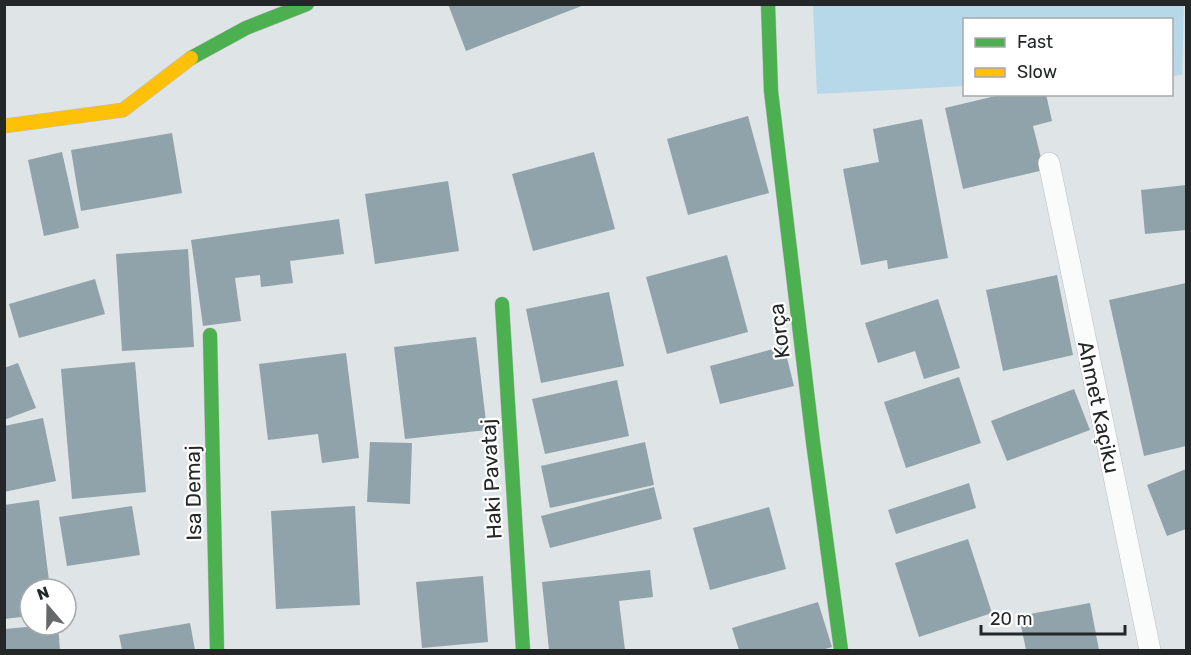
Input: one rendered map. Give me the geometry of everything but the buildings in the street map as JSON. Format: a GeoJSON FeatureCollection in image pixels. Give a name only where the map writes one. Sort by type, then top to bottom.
{"type":"FeatureCollection","features":[{"type":"Feature","properties":{"kind":"street"},"geometry":{"type":"LineString","coordinates":[[4,126],[123,110],[199,52],[246,28],[307,4]]}},
{"type":"Feature","properties":{"kind":"street","name":"Korça"},"geometry":{"type":"LineString","coordinates":[[768,4],[771,91],[813,442],[841,651]]}},
{"type":"Feature","properties":{"kind":"street","name":"Haki Pavataj"},"geometry":{"type":"LineString","coordinates":[[502,304],[523,651]]}},
{"type":"Feature","properties":{"kind":"street","name":"Isa Demaj"},"geometry":{"type":"LineString","coordinates":[[210,335],[217,651]]}},
{"type":"Feature","properties":{"kind":"lane","name":"Ahmet Kaçiku"},"geometry":{"type":"LineString","coordinates":[[1048,163],[1150,651]]}},
{"type":"Feature","properties":{"kind":"shaded area"},"geometry":{"type":"Polygon","coordinates":[[[813,5],[1184,5],[1182,75],[1173,76],[1173,18],[963,18],[963,86],[817,94],[813,5]]]}},
{"type":"Feature","properties":{"kind":"traffic: fast"},"geometry":{"type":"LineString","coordinates":[[191,58],[246,28],[307,4]]}},
{"type":"Feature","properties":{"kind":"traffic: fast"},"geometry":{"type":"LineString","coordinates":[[768,4],[771,91],[813,442],[841,650]]}},
{"type":"Feature","properties":{"kind":"traffic: fast"},"geometry":{"type":"LineString","coordinates":[[502,304],[523,650]]}},
{"type":"Feature","properties":{"kind":"traffic: fast"},"geometry":{"type":"LineString","coordinates":[[210,335],[217,650]]}},
{"type":"Feature","properties":{"kind":"traffic: slow"},"geometry":{"type":"LineString","coordinates":[[4,126],[123,110],[191,58]]}}]}
